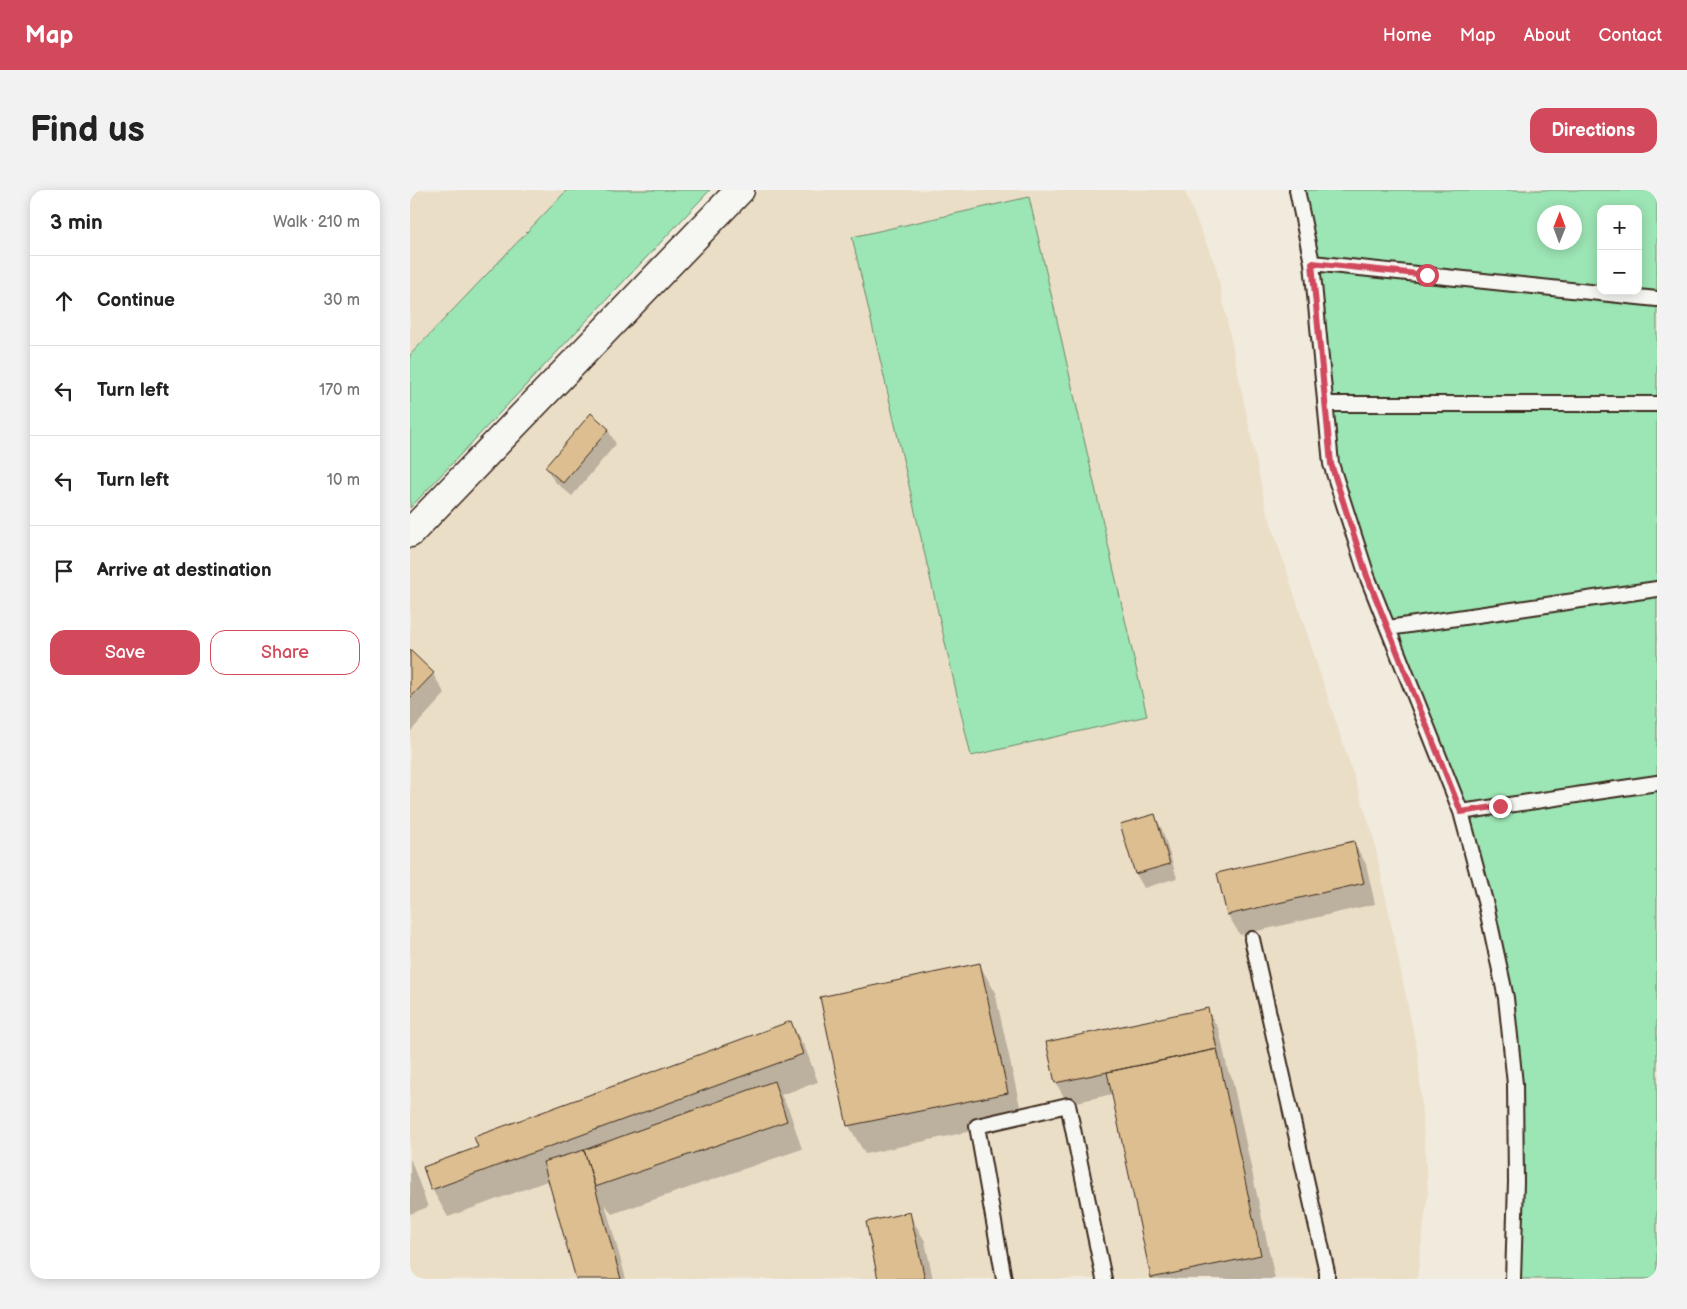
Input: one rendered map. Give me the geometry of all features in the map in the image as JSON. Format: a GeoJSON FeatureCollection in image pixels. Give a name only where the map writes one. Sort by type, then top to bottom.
{"type":"FeatureCollection","features":[{"type":"Feature","properties":{"kind":"street"},"geometry":{"type":"LineString","coordinates":[[410,533],[740,190]]}},
{"type":"Feature","properties":{"kind":"lane"},"geometry":{"type":"LineString","coordinates":[[1297,190],[1312,263],[1331,464],[1367,576],[1461,812],[1486,905],[1506,998],[1515,1084],[1516,1182],[1513,1279]]}},
{"type":"Feature","properties":{"kind":"lane"},"geometry":{"type":"LineString","coordinates":[[1312,263],[1657,299]]}},
{"type":"Feature","properties":{"kind":"lane"},"geometry":{"type":"LineString","coordinates":[[1325,404],[1657,404]]}},
{"type":"Feature","properties":{"kind":"lane"},"geometry":{"type":"LineString","coordinates":[[1388,628],[1657,589]]}},
{"type":"Feature","properties":{"kind":"lane"},"geometry":{"type":"LineString","coordinates":[[1461,812],[1657,783]]}},
{"type":"Feature","properties":{"kind":"lane"},"geometry":{"type":"LineString","coordinates":[[1252,939],[1327,1272],[1327,1279]]}},
{"type":"Feature","properties":{"kind":"lane"},"geometry":{"type":"LineString","coordinates":[[1004,1279],[977,1126],[1068,1105],[1104,1279]]}},
{"type":"Feature","properties":{"kind":"shaded area"},"geometry":{"type":"Polygon","coordinates":[[[410,190],[567,190],[410,355],[410,190]]]}},
{"type":"Feature","properties":{"kind":"shaded area"},"geometry":{"type":"Polygon","coordinates":[[[756,190],[1184,190],[1216,267],[1266,508],[1373,835],[1418,1055],[1428,1193],[1417,1279],[410,1279],[410,548],[756,190]]]}},
{"type":"Feature","properties":{"kind":"green space"},"geometry":{"type":"Polygon","coordinates":[[[567,190],[710,190],[410,508],[410,355],[567,190]]]}},
{"type":"Feature","properties":{"kind":"green space"},"geometry":{"type":"Polygon","coordinates":[[[1297,190],[1657,190],[1657,1279],[1513,1279],[1515,1262],[1506,998],[1461,812],[1331,464],[1297,190]]]}},
{"type":"Feature","properties":{"kind":"green space"},"geometry":{"type":"Polygon","coordinates":[[[1029,197],[1147,716],[971,756],[852,237],[1029,197]]]}},
{"type":"Feature","properties":{"kind":"building"},"geometry":{"type":"Polygon","coordinates":[[[591,413],[609,429],[563,483],[545,467],[591,413]]]}},
{"type":"Feature","properties":{"kind":"building"},"geometry":{"type":"Polygon","coordinates":[[[410,650],[434,673],[410,698],[410,650]]]}},
{"type":"Feature","properties":{"kind":"building"},"geometry":{"type":"Polygon","coordinates":[[[1155,814],[1170,864],[1135,874],[1120,824],[1155,814]]]}},
{"type":"Feature","properties":{"kind":"building"},"geometry":{"type":"Polygon","coordinates":[[[1354,841],[1364,883],[1227,915],[1217,873],[1354,841]]]}},
{"type":"Feature","properties":{"kind":"building"},"geometry":{"type":"Polygon","coordinates":[[[980,963],[1008,1093],[847,1126],[820,997],[980,963]]]}},
{"type":"Feature","properties":{"kind":"building"},"geometry":{"type":"Polygon","coordinates":[[[1208,1008],[1217,1049],[1055,1083],[1046,1042],[1208,1008]]]}},
{"type":"Feature","properties":{"kind":"building"},"geometry":{"type":"Polygon","coordinates":[[[791,1021],[803,1054],[431,1190],[423,1167],[478,1147],[474,1137],[791,1021]]]}},
{"type":"Feature","properties":{"kind":"building"},"geometry":{"type":"Polygon","coordinates":[[[1217,1049],[1261,1255],[1151,1278],[1107,1072],[1217,1049]]]}},
{"type":"Feature","properties":{"kind":"building"},"geometry":{"type":"Polygon","coordinates":[[[774,1081],[787,1121],[595,1187],[584,1150],[774,1081]]]}},
{"type":"Feature","properties":{"kind":"building"},"geometry":{"type":"Polygon","coordinates":[[[584,1150],[621,1279],[576,1279],[543,1162],[584,1150]]]}},
{"type":"Feature","properties":{"kind":"building"},"geometry":{"type":"Polygon","coordinates":[[[910,1212],[925,1279],[878,1279],[866,1222],[910,1212]]]}},
{"type":"Feature","properties":{"kind":"route"},"geometry":{"type":"LineString","coordinates":[[1427,275],[1312,263],[1331,464],[1367,576],[1461,812],[1500,806]]}}]}
